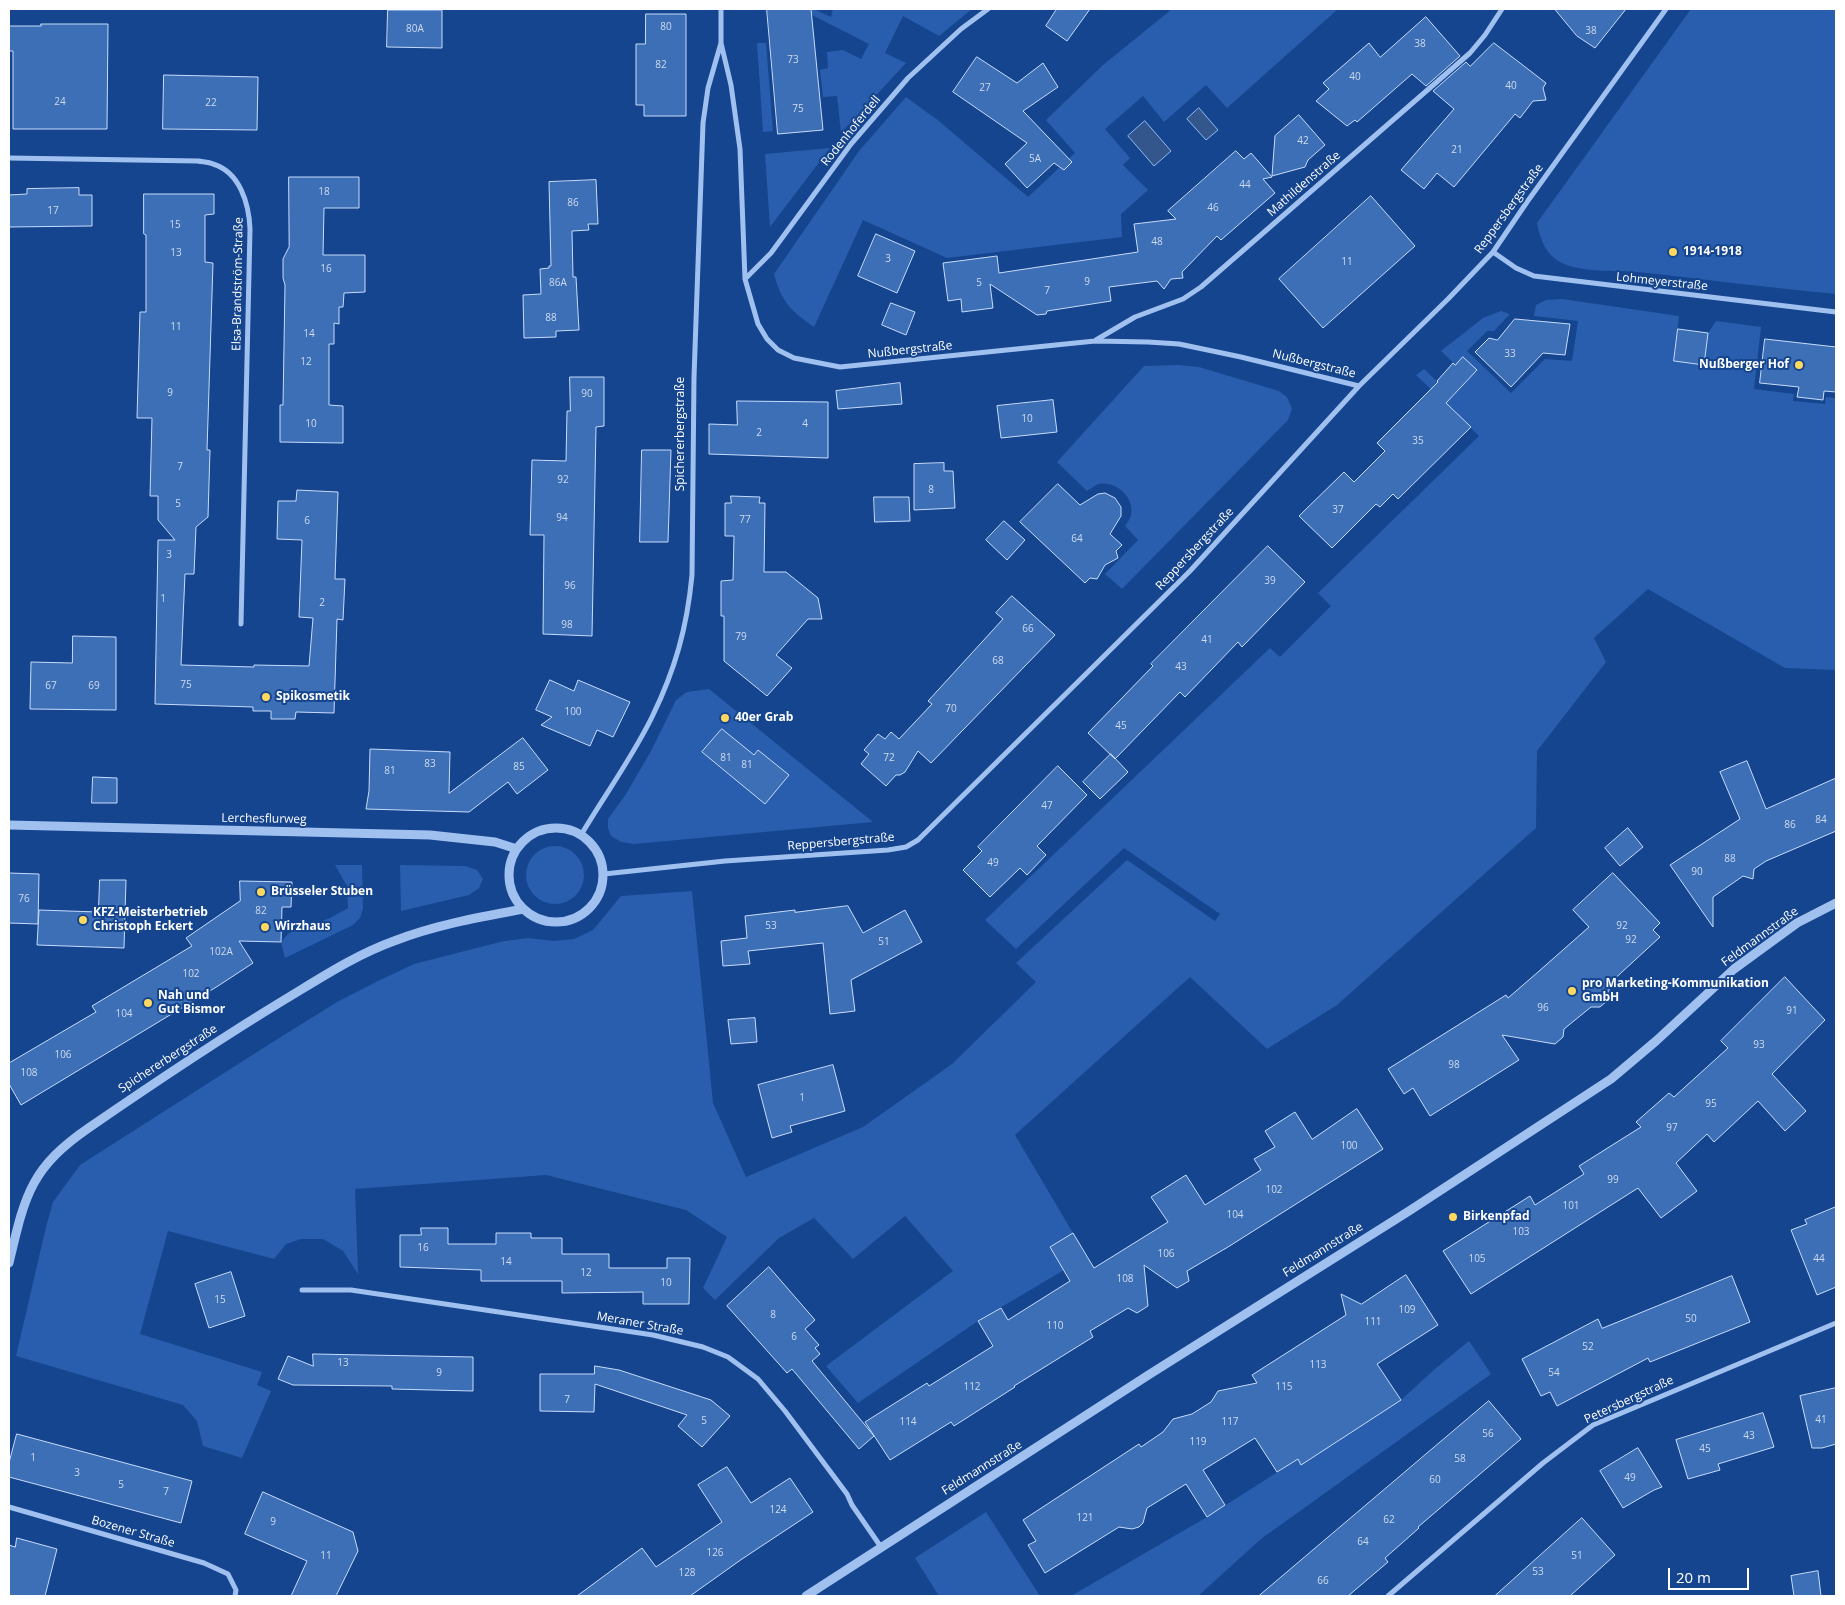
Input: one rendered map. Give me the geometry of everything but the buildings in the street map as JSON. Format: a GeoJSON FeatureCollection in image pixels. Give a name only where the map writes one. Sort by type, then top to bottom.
{"type":"FeatureCollection","features":[{"type":"Feature","properties":{"kind":"street","name":"Spichererbergstraße"},"geometry":{"type":"LineString","coordinates":[[581,835],[652,718],[680,648],[689,607],[692,576],[694,377],[703,123],[708,88],[721,43],[721,9]]}},
{"type":"Feature","properties":{"kind":"street","name":"Rodenhoferdell"},"geometry":{"type":"LineString","coordinates":[[745,279],[771,253],[851,144],[908,78],[961,29],[988,9]]}},
{"type":"Feature","properties":{"kind":"street","name":"Mathildenstraße"},"geometry":{"type":"LineString","coordinates":[[1094,341],[1134,317],[1183,299],[1201,287],[1470,52],[1485,35],[1502,9]]}},
{"type":"Feature","properties":{"kind":"street","name":"Reppersbergstraße"},"geometry":{"type":"LineString","coordinates":[[604,874],[725,861],[888,850],[906,846],[918,840],[1190,571],[1359,386],[1493,252],[1526,202],[1666,9]]}},
{"type":"Feature","properties":{"kind":"street","name":"Nußbergstraße"},"geometry":{"type":"LineString","coordinates":[[721,43],[731,85],[740,149],[745,279],[758,324],[767,339],[778,350],[794,358],[840,368],[1094,341],[1148,342],[1179,344],[1287,367],[1359,386]]}},
{"type":"Feature","properties":{"kind":"street","name":"Elsa-Brandström-Straße"},"geometry":{"type":"LineString","coordinates":[[9,158],[198,161],[214,164],[227,172],[246,199],[250,229],[241,624]]}},
{"type":"Feature","properties":{"kind":"street","name":"Lohmeyerstraße"},"geometry":{"type":"LineString","coordinates":[[1493,252],[1516,268],[1534,276],[1588,284],[1836,312]]}},
{"type":"Feature","properties":{"kind":"street","name":"Lerchesflurweg"},"geometry":{"type":"LineString","coordinates":[[9,824],[430,835],[496,842],[517,849]]}},
{"type":"Feature","properties":{"kind":"street"},"geometry":{"type":"LineString","coordinates":[[546,829],[570,830],[581,835],[598,851],[604,874],[598,896],[589,909],[572,920],[554,922],[537,918],[523,909],[513,892],[509,873],[517,849],[535,833],[546,829]]}},
{"type":"Feature","properties":{"kind":"street","name":"Feldmannstraße"},"geometry":{"type":"LineString","coordinates":[[806,1596],[1150,1374],[1403,1215],[1611,1079],[1656,1041],[1734,969],[1797,923],[1836,904]]}},
{"type":"Feature","properties":{"kind":"street","name":"Spichererbergstraße"},"geometry":{"type":"LineString","coordinates":[[9,1263],[20,1212],[27,1192],[38,1173],[67,1142],[252,1020],[373,950],[395,940],[431,929],[465,920],[523,909]]}},
{"type":"Feature","properties":{"kind":"street","name":"Meraner Straße"},"geometry":{"type":"LineString","coordinates":[[302,1290],[351,1290],[653,1335],[703,1347],[728,1357],[758,1379],[785,1411],[847,1494],[852,1505],[881,1547]]}},
{"type":"Feature","properties":{"kind":"street","name":"Petersbergstraße"},"geometry":{"type":"LineString","coordinates":[[1388,1596],[1543,1463],[1593,1425],[1836,1323]]}},
{"type":"Feature","properties":{"kind":"street","name":"Bozener Straße"},"geometry":{"type":"LineString","coordinates":[[9,1507],[204,1563],[228,1574],[236,1590],[235,1596]]}},
{"type":"Feature","properties":{"kind":"shaded area"},"geometry":{"type":"Polygon","coordinates":[[[800,9],[814,9],[831,17],[833,9],[972,9],[939,36],[903,16],[885,53],[906,63],[841,133],[837,96],[823,97],[820,70],[828,68],[827,52],[843,50],[861,59],[869,44],[800,9]]]}},
{"type":"Feature","properties":{"kind":"shaded area"},"geometry":{"type":"Polygon","coordinates":[[[1172,9],[1338,9],[1227,108],[1206,85],[1164,122],[1143,96],[1105,129],[1130,158],[1123,165],[1148,190],[1121,214],[1122,237],[947,258],[863,220],[814,327],[788,305],[780,292],[774,274],[859,151],[906,97],[939,121],[1028,197],[1075,153],[1046,120],[1103,65],[1172,9]]]}},
{"type":"Feature","properties":{"kind":"shaded area"},"geometry":{"type":"Polygon","coordinates":[[[1691,9],[1836,9],[1836,294],[1638,272],[1599,271],[1579,268],[1562,263],[1551,255],[1545,246],[1537,223],[1691,9]]]}},
{"type":"Feature","properties":{"kind":"shaded area"},"geometry":{"type":"Polygon","coordinates":[[[757,43],[766,43],[773,131],[763,132],[757,43]]]}},
{"type":"Feature","properties":{"kind":"shaded area"},"geometry":{"type":"Polygon","coordinates":[[[1199,108],[1218,130],[1206,140],[1187,119],[1199,108]]]}},
{"type":"Feature","properties":{"kind":"shaded area"},"geometry":{"type":"Polygon","coordinates":[[[1145,121],[1171,151],[1154,166],[1128,136],[1145,121]]]}},
{"type":"Feature","properties":{"kind":"shaded area"},"geometry":{"type":"Polygon","coordinates":[[[830,148],[770,227],[765,154],[830,148]]]}},
{"type":"Feature","properties":{"kind":"shaded area"},"geometry":{"type":"Polygon","coordinates":[[[1562,299],[1679,316],[1674,361],[1704,365],[1708,333],[1716,321],[1761,327],[1754,389],[1794,394],[1793,401],[1825,404],[1826,397],[1836,398],[1836,670],[1785,668],[1648,589],[1594,638],[1606,662],[1537,751],[1536,828],[1337,1005],[1267,1049],[1190,977],[1015,1135],[1073,1233],[1050,1247],[1064,1270],[978,1321],[858,1403],[826,1366],[953,1271],[905,1216],[853,1259],[814,1218],[779,1238],[715,1300],[703,1288],[727,1237],[686,1210],[546,1175],[355,1189],[358,1274],[343,1251],[323,1239],[301,1239],[286,1244],[274,1259],[168,1231],[140,1334],[262,1372],[257,1385],[271,1391],[242,1458],[203,1446],[197,1421],[183,1405],[16,1356],[53,1202],[80,1165],[337,1002],[414,964],[504,941],[528,938],[553,941],[574,939],[593,930],[621,896],[692,891],[713,1103],[746,1177],[863,1127],[952,1064],[1036,982],[1016,963],[1127,860],[1215,921],[1220,914],[1124,848],[1016,949],[985,920],[1270,648],[1280,657],[1331,606],[1318,593],[1479,436],[1416,375],[1424,369],[1453,396],[1469,378],[1441,351],[1483,318],[1501,311],[1510,314],[1494,331],[1487,331],[1467,351],[1511,393],[1545,359],[1572,361],[1578,321],[1534,316],[1536,305],[1546,300],[1562,299]]]}},
{"type":"Feature","properties":{"kind":"shaded area"},"geometry":{"type":"Polygon","coordinates":[[[1178,365],[1199,367],[1279,391],[1287,397],[1292,409],[1288,420],[1122,589],[1105,574],[1138,540],[1125,526],[1131,515],[1130,502],[1127,496],[1117,487],[1104,483],[1098,484],[1087,491],[1057,462],[1144,366],[1178,365]]]}},
{"type":"Feature","properties":{"kind":"shaded area"},"geometry":{"type":"Polygon","coordinates":[[[709,689],[873,822],[634,844],[621,842],[611,836],[608,828],[608,819],[626,794],[651,751],[676,700],[687,692],[709,689]],[[722,729],[703,752],[789,775],[758,750],[754,755],[722,729]]]}},
{"type":"Feature","properties":{"kind":"shaded area"},"geometry":{"type":"Polygon","coordinates":[[[555,846],[566,848],[576,854],[582,864],[584,875],[582,886],[576,896],[566,902],[555,904],[544,902],[534,896],[528,886],[526,875],[528,864],[534,854],[544,848],[555,846]]]}},
{"type":"Feature","properties":{"kind":"shaded area"},"geometry":{"type":"Polygon","coordinates":[[[335,865],[362,865],[363,909],[360,918],[353,925],[285,958],[281,942],[289,933],[330,918],[348,908],[347,886],[335,865]]]}},
{"type":"Feature","properties":{"kind":"shaded area"},"geometry":{"type":"Polygon","coordinates":[[[400,865],[465,866],[477,870],[483,879],[479,888],[469,895],[401,911],[400,865]]]}},
{"type":"Feature","properties":{"kind":"shaded area"},"geometry":{"type":"Polygon","coordinates":[[[1469,1341],[1491,1374],[1261,1539],[1198,1596],[1071,1596],[1207,1517],[1298,1459],[1302,1464],[1401,1400],[1469,1341]]]}},
{"type":"Feature","properties":{"kind":"shaded area"},"geometry":{"type":"Polygon","coordinates":[[[986,1512],[1040,1596],[939,1596],[915,1558],[986,1512]]]}},
{"type":"Feature","properties":{"kind":"place","name":"1914-1918"},"geometry":{"type":"Point","coordinates":[1673,252]}},
{"type":"Feature","properties":{"kind":"place","name":"Nußberger Hof"},"geometry":{"type":"Point","coordinates":[1799,365]}},
{"type":"Feature","properties":{"kind":"place","name":"Spikosmetik"},"geometry":{"type":"Point","coordinates":[266,697]}},
{"type":"Feature","properties":{"kind":"place","name":"40er Grab"},"geometry":{"type":"Point","coordinates":[725,718]}},
{"type":"Feature","properties":{"kind":"place","name":"Brüsseler Stuben"},"geometry":{"type":"Point","coordinates":[261,892]}},
{"type":"Feature","properties":{"kind":"place","name":"KFZ-Meisterbetrieb Christoph Eckert"},"geometry":{"type":"Point","coordinates":[83,920]}},
{"type":"Feature","properties":{"kind":"place","name":"Wirzhaus"},"geometry":{"type":"Point","coordinates":[265,927]}},
{"type":"Feature","properties":{"kind":"place","name":"pro Marketing-Kommunikation GmbH"},"geometry":{"type":"Point","coordinates":[1572,991]}},
{"type":"Feature","properties":{"kind":"place","name":"Nah und Gut Bismor"},"geometry":{"type":"Point","coordinates":[148,1003]}},
{"type":"Feature","properties":{"kind":"place","name":"Birkenpfad"},"geometry":{"type":"Point","coordinates":[1453,1217]}}]}
